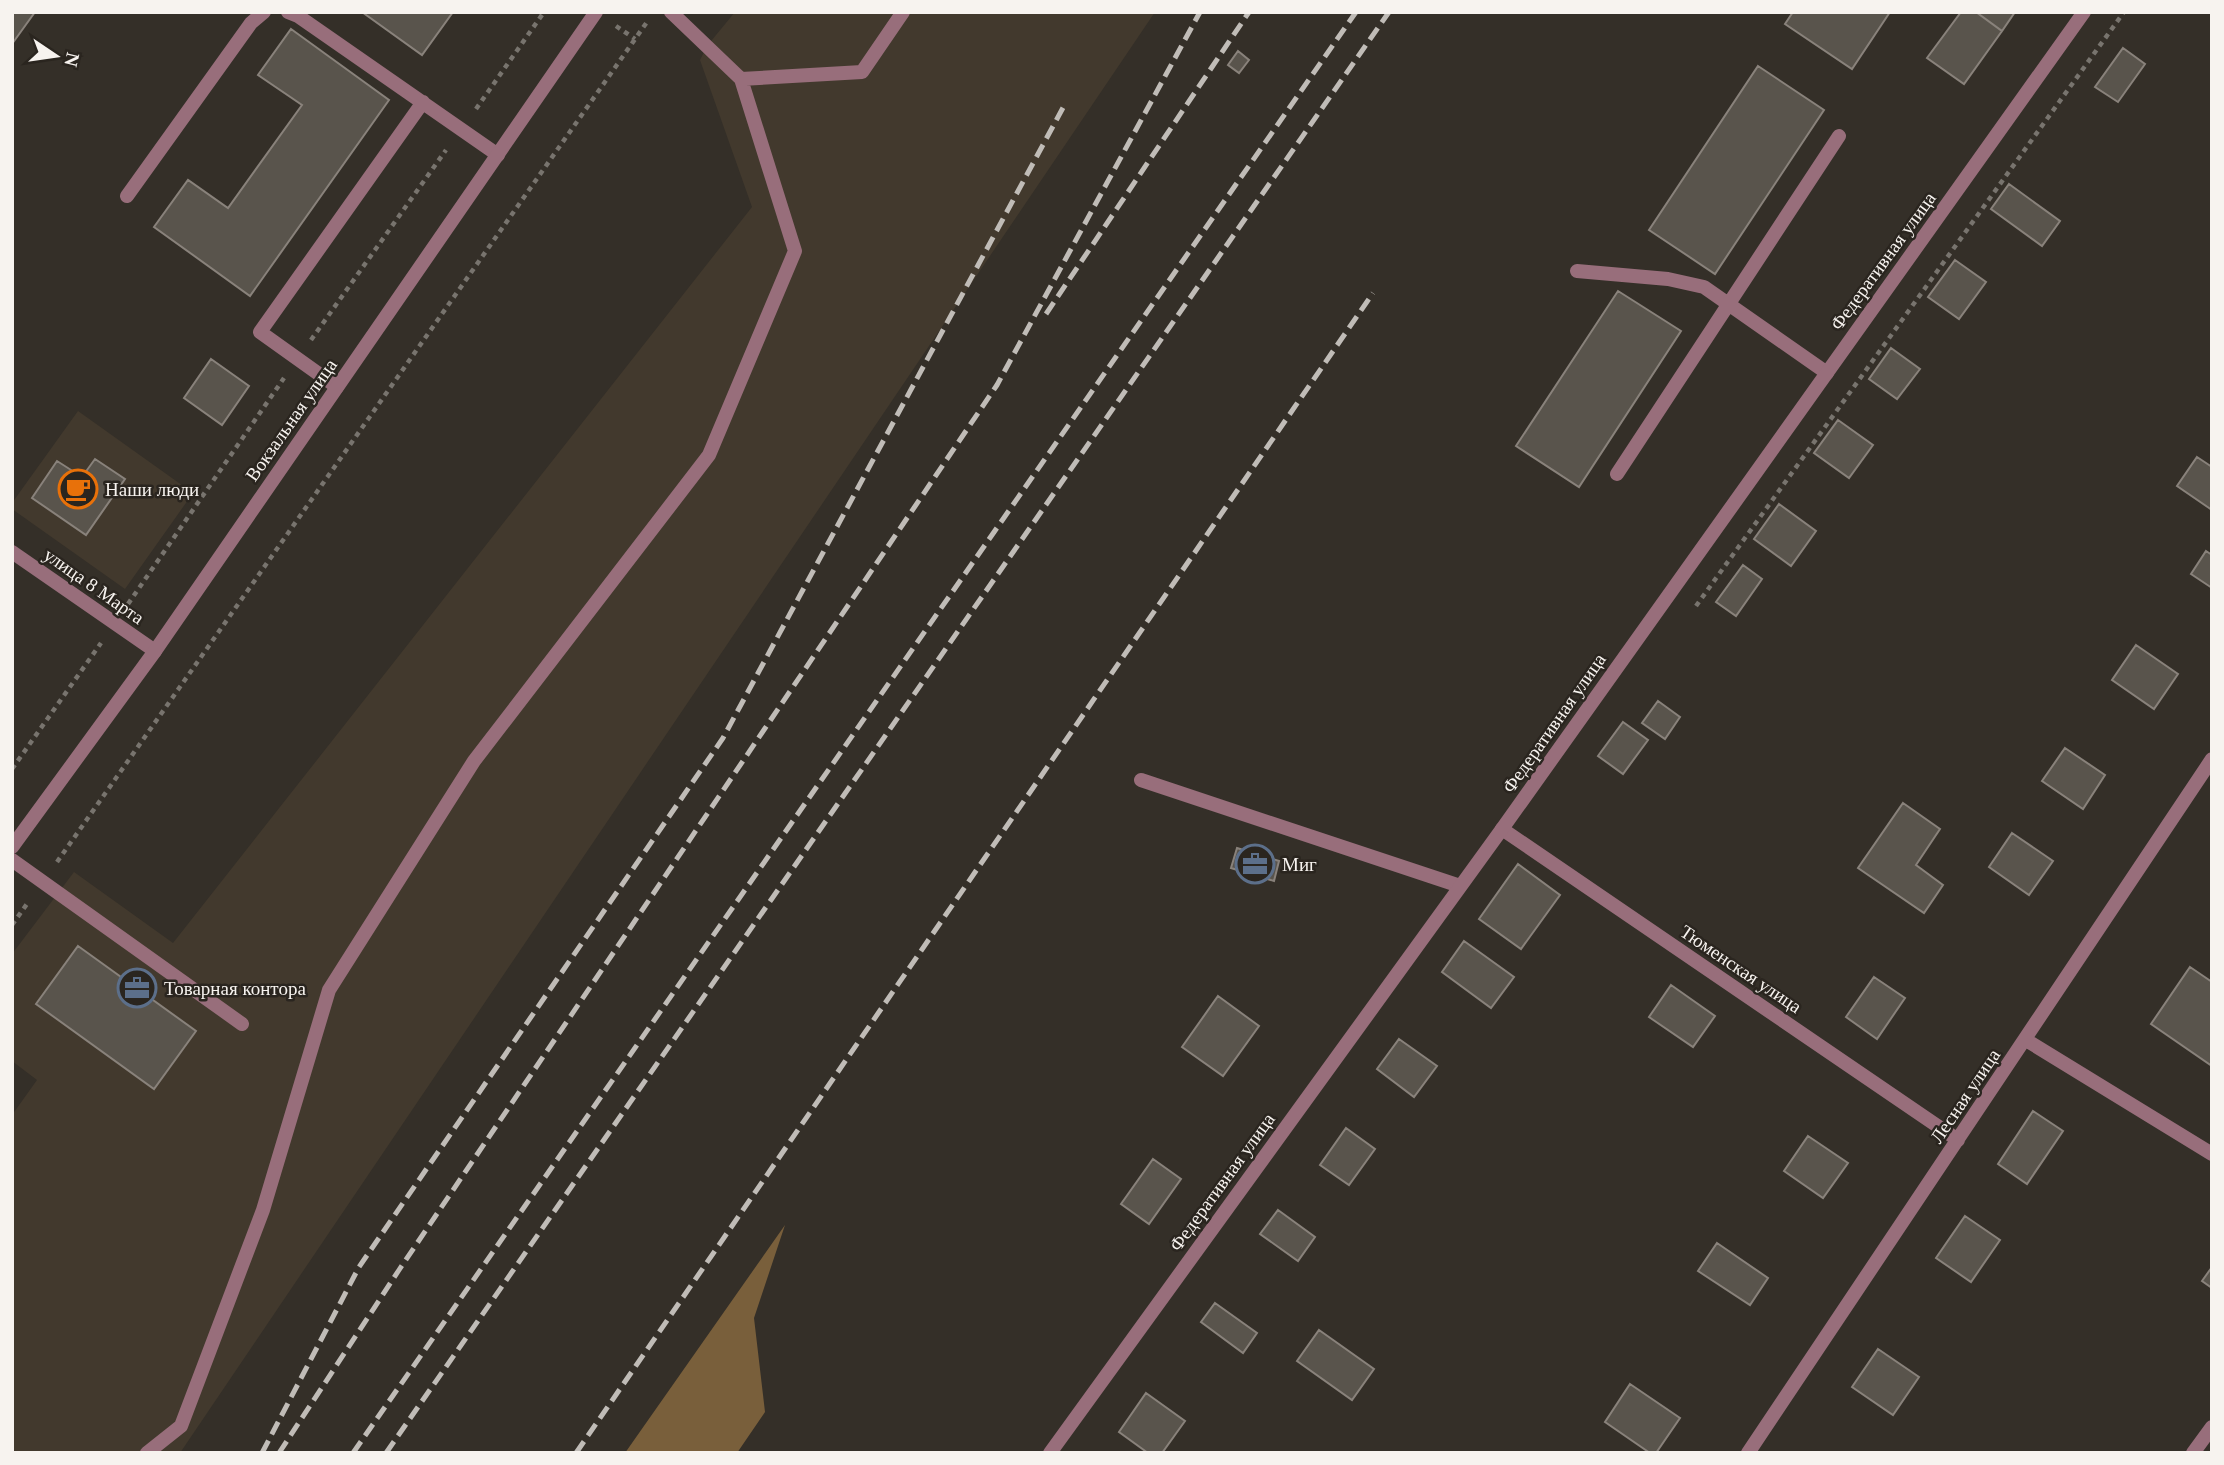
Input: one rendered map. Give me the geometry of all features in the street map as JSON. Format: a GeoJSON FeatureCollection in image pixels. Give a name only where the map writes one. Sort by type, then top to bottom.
{"type":"FeatureCollection","features":[{"type":"Feature","properties":{"kind":"street"},"geometry":{"type":"LineString","coordinates":[[127,196],[251,23],[264,12]]}},
{"type":"Feature","properties":{"kind":"street"},"geometry":{"type":"LineString","coordinates":[[288,12],[298,16],[498,155]]}},
{"type":"Feature","properties":{"kind":"street","name":"Вокзальная улица"},"geometry":{"type":"LineString","coordinates":[[12,847],[155,651],[596,12]]}},
{"type":"Feature","properties":{"kind":"street"},"geometry":{"type":"LineString","coordinates":[[147,1453],[181,1426],[263,1210],[328,990],[474,761],[709,455],[795,251],[741,79],[671,12]]}},
{"type":"Feature","properties":{"kind":"street"},"geometry":{"type":"LineString","coordinates":[[741,79],[862,72],[903,12]]}},
{"type":"Feature","properties":{"kind":"street","name":"Федеративная улица"},"geometry":{"type":"LineString","coordinates":[[1050,1453],[1502,829],[2084,12]]}},
{"type":"Feature","properties":{"kind":"street"},"geometry":{"type":"LineString","coordinates":[[337,387],[260,332],[423,102]]}},
{"type":"Feature","properties":{"kind":"street"},"geometry":{"type":"LineString","coordinates":[[1617,474],[1839,136]]}},
{"type":"Feature","properties":{"kind":"street"},"geometry":{"type":"LineString","coordinates":[[1577,271],[1692,283],[1704,287],[1827,373]]}},
{"type":"Feature","properties":{"kind":"street","name":"улица 8 Марта"},"geometry":{"type":"LineString","coordinates":[[12,552],[155,651]]}},
{"type":"Feature","properties":{"kind":"street","name":"Лесная улица"},"geometry":{"type":"LineString","coordinates":[[1748,1453],[2212,759]]}},
{"type":"Feature","properties":{"kind":"street"},"geometry":{"type":"LineString","coordinates":[[1141,780],[1460,886]]}},
{"type":"Feature","properties":{"kind":"street","name":"Тюменская улица"},"geometry":{"type":"LineString","coordinates":[[1502,829],[1958,1140]]}},
{"type":"Feature","properties":{"kind":"street"},"geometry":{"type":"LineString","coordinates":[[12,860],[242,1024]]}},
{"type":"Feature","properties":{"kind":"street"},"geometry":{"type":"LineString","coordinates":[[2026,1040],[2212,1154]]}},
{"type":"Feature","properties":{"kind":"street"},"geometry":{"type":"LineString","coordinates":[[2193,1453],[2212,1427]]}},
{"type":"Feature","properties":{"kind":"path"},"geometry":{"type":"LineString","coordinates":[[12,769],[297,359],[544,12]]}},
{"type":"Feature","properties":{"kind":"path"},"geometry":{"type":"LineString","coordinates":[[12,925],[654,12]]}},
{"type":"Feature","properties":{"kind":"shaded area"},"geometry":{"type":"Polygon","coordinates":[[[735,12],[1155,12],[180,1453],[12,1453],[12,1115],[37,1080],[12,1061],[12,954],[74,872],[173,943],[752,207],[700,60],[707,46],[735,12]]]}},
{"type":"Feature","properties":{"kind":"shaded area"},"geometry":{"type":"Polygon","coordinates":[[[78,411],[193,493],[125,589],[12,509],[12,503],[78,411]]]}},
{"type":"Feature","properties":{"kind":"shaded area"},"geometry":{"type":"Polygon","coordinates":[[[785,1225],[754,1318],[765,1412],[737,1453],[625,1453],[785,1225]]]}},
{"type":"Feature","properties":{"kind":"building"},"geometry":{"type":"Polygon","coordinates":[[[12,12],[35,12],[12,44],[12,12]]]}},
{"type":"Feature","properties":{"kind":"building"},"geometry":{"type":"Polygon","coordinates":[[[362,12],[453,12],[422,55],[362,12]]]}},
{"type":"Feature","properties":{"kind":"building"},"geometry":{"type":"Polygon","coordinates":[[[1793,12],[1890,12],[1852,69],[1785,24],[1793,12]]]}},
{"type":"Feature","properties":{"kind":"building"},"geometry":{"type":"Polygon","coordinates":[[[1961,12],[1976,12],[2002,31],[1964,84],[1927,58],[1961,12]]]}},
{"type":"Feature","properties":{"kind":"building"},"geometry":{"type":"Polygon","coordinates":[[[1976,12],[2015,12],[2002,31],[1976,12]]]}},
{"type":"Feature","properties":{"kind":"building"},"geometry":{"type":"Polygon","coordinates":[[[291,29],[389,100],[250,296],[154,227],[188,180],[228,208],[302,105],[258,75],[291,29]]]}},
{"type":"Feature","properties":{"kind":"building"},"geometry":{"type":"Polygon","coordinates":[[[2123,48],[2145,64],[2118,102],[2095,87],[2123,48]]]}},
{"type":"Feature","properties":{"kind":"building"},"geometry":{"type":"Polygon","coordinates":[[[1238,51],[1249,60],[1239,73],[1228,65],[1238,51]]]}},
{"type":"Feature","properties":{"kind":"building"},"geometry":{"type":"Polygon","coordinates":[[[1758,66],[1824,110],[1715,274],[1649,230],[1758,66]]]}},
{"type":"Feature","properties":{"kind":"building"},"geometry":{"type":"Polygon","coordinates":[[[2009,184],[2060,221],[2042,246],[1991,209],[2009,184]]]}},
{"type":"Feature","properties":{"kind":"building"},"geometry":{"type":"Polygon","coordinates":[[[1955,260],[1986,282],[1959,319],[1928,297],[1955,260]]]}},
{"type":"Feature","properties":{"kind":"building"},"geometry":{"type":"Polygon","coordinates":[[[1618,291],[1681,331],[1579,487],[1516,446],[1618,291]]]}},
{"type":"Feature","properties":{"kind":"building"},"geometry":{"type":"Polygon","coordinates":[[[1891,348],[1920,369],[1897,399],[1869,379],[1891,348]]]}},
{"type":"Feature","properties":{"kind":"building"},"geometry":{"type":"Polygon","coordinates":[[[211,359],[249,386],[222,425],[184,398],[211,359]]]}},
{"type":"Feature","properties":{"kind":"building"},"geometry":{"type":"Polygon","coordinates":[[[1838,420],[1873,445],[1849,478],[1814,453],[1838,420]]]}},
{"type":"Feature","properties":{"kind":"building"},"geometry":{"type":"Polygon","coordinates":[[[2197,457],[2212,467],[2212,510],[2177,486],[2197,457]]]}},
{"type":"Feature","properties":{"kind":"building","name":"Наши люди"},"geometry":{"type":"Polygon","coordinates":[[[95,459],[125,479],[86,535],[32,498],[57,461],[82,477],[95,459]]]}},
{"type":"Feature","properties":{"kind":"building"},"geometry":{"type":"Polygon","coordinates":[[[1779,504],[1816,531],[1791,566],[1754,539],[1779,504]]]}},
{"type":"Feature","properties":{"kind":"building"},"geometry":{"type":"Polygon","coordinates":[[[2206,551],[2212,555],[2212,588],[2191,574],[2206,551]]]}},
{"type":"Feature","properties":{"kind":"building"},"geometry":{"type":"Polygon","coordinates":[[[1743,565],[1762,579],[1736,616],[1716,602],[1743,565]]]}},
{"type":"Feature","properties":{"kind":"building"},"geometry":{"type":"Polygon","coordinates":[[[2136,645],[2178,674],[2154,709],[2112,680],[2136,645]]]}},
{"type":"Feature","properties":{"kind":"building"},"geometry":{"type":"Polygon","coordinates":[[[1658,701],[1680,717],[1665,739],[1642,723],[1658,701]]]}},
{"type":"Feature","properties":{"kind":"building"},"geometry":{"type":"Polygon","coordinates":[[[1623,722],[1648,740],[1623,774],[1598,756],[1623,722]]]}},
{"type":"Feature","properties":{"kind":"building"},"geometry":{"type":"Polygon","coordinates":[[[2065,748],[2105,775],[2083,809],[2042,781],[2065,748]]]}},
{"type":"Feature","properties":{"kind":"building"},"geometry":{"type":"Polygon","coordinates":[[[1903,803],[1940,829],[1916,865],[1943,885],[1924,913],[1858,868],[1903,803]]]}},
{"type":"Feature","properties":{"kind":"building"},"geometry":{"type":"Polygon","coordinates":[[[2012,833],[2053,861],[2029,895],[1989,867],[2012,833]]]}},
{"type":"Feature","properties":{"kind":"building","name":"Миг"},"geometry":{"type":"Polygon","coordinates":[[[1237,848],[1279,861],[1274,881],[1231,868],[1237,848]]]}},
{"type":"Feature","properties":{"kind":"building"},"geometry":{"type":"Polygon","coordinates":[[[1518,864],[1560,895],[1521,949],[1479,919],[1518,864]]]}},
{"type":"Feature","properties":{"kind":"building"},"geometry":{"type":"Polygon","coordinates":[[[1464,941],[1514,977],[1491,1008],[1442,972],[1464,941]]]}},
{"type":"Feature","properties":{"kind":"building"},"geometry":{"type":"Polygon","coordinates":[[[78,946],[196,1031],[154,1089],[36,1004],[78,946]]]}},
{"type":"Feature","properties":{"kind":"building"},"geometry":{"type":"Polygon","coordinates":[[[2190,967],[2212,982],[2212,1066],[2151,1024],[2190,967]]]}},
{"type":"Feature","properties":{"kind":"building"},"geometry":{"type":"Polygon","coordinates":[[[1874,977],[1905,998],[1877,1039],[1846,1017],[1874,977]]]}},
{"type":"Feature","properties":{"kind":"building"},"geometry":{"type":"Polygon","coordinates":[[[1671,985],[1715,1016],[1693,1047],[1649,1017],[1671,985]]]}},
{"type":"Feature","properties":{"kind":"building"},"geometry":{"type":"Polygon","coordinates":[[[1218,996],[1259,1026],[1223,1076],[1182,1047],[1218,996]]]}},
{"type":"Feature","properties":{"kind":"building"},"geometry":{"type":"Polygon","coordinates":[[[1399,1039],[1437,1066],[1414,1097],[1377,1069],[1399,1039]]]}},
{"type":"Feature","properties":{"kind":"building"},"geometry":{"type":"Polygon","coordinates":[[[2033,1111],[2063,1131],[2027,1184],[1998,1164],[2033,1111]]]}},
{"type":"Feature","properties":{"kind":"building"},"geometry":{"type":"Polygon","coordinates":[[[1346,1128],[1375,1149],[1349,1185],[1320,1165],[1346,1128]]]}},
{"type":"Feature","properties":{"kind":"building"},"geometry":{"type":"Polygon","coordinates":[[[1808,1136],[1848,1163],[1823,1198],[1784,1171],[1808,1136]]]}},
{"type":"Feature","properties":{"kind":"building"},"geometry":{"type":"Polygon","coordinates":[[[1153,1159],[1181,1179],[1149,1224],[1121,1204],[1153,1159]]]}},
{"type":"Feature","properties":{"kind":"building"},"geometry":{"type":"Polygon","coordinates":[[[1278,1210],[1315,1237],[1298,1261],[1260,1234],[1278,1210]]]}},
{"type":"Feature","properties":{"kind":"building"},"geometry":{"type":"Polygon","coordinates":[[[1965,1216],[2000,1240],[1971,1282],[1936,1258],[1965,1216]]]}},
{"type":"Feature","properties":{"kind":"building"},"geometry":{"type":"Polygon","coordinates":[[[1717,1243],[1768,1278],[1750,1305],[1698,1271],[1717,1243]]]}},
{"type":"Feature","properties":{"kind":"building"},"geometry":{"type":"Polygon","coordinates":[[[2212,1267],[2212,1288],[2202,1281],[2212,1267]]]}},
{"type":"Feature","properties":{"kind":"building"},"geometry":{"type":"Polygon","coordinates":[[[1215,1303],[1257,1333],[1243,1353],[1201,1322],[1215,1303]]]}},
{"type":"Feature","properties":{"kind":"building"},"geometry":{"type":"Polygon","coordinates":[[[1319,1330],[1374,1369],[1352,1400],[1297,1361],[1319,1330]]]}},
{"type":"Feature","properties":{"kind":"building"},"geometry":{"type":"Polygon","coordinates":[[[1878,1349],[1919,1377],[1893,1415],[1852,1387],[1878,1349]]]}},
{"type":"Feature","properties":{"kind":"building"},"geometry":{"type":"Polygon","coordinates":[[[1630,1384],[1680,1418],[1656,1453],[1650,1453],[1605,1422],[1630,1384]]]}},
{"type":"Feature","properties":{"kind":"building"},"geometry":{"type":"Polygon","coordinates":[[[1146,1393],[1185,1421],[1162,1453],[1148,1453],[1119,1432],[1146,1393]]]}},
{"type":"Feature","properties":{"kind":"railway"},"geometry":{"type":"LineString","coordinates":[[279,1453],[399,1270],[997,385],[1200,12]]}},
{"type":"Feature","properties":{"kind":"railway"},"geometry":{"type":"LineString","coordinates":[[1046,314],[1249,12]]}},
{"type":"Feature","properties":{"kind":"railway"},"geometry":{"type":"LineString","coordinates":[[353,1453],[1356,12]]}},
{"type":"Feature","properties":{"kind":"railway"},"geometry":{"type":"LineString","coordinates":[[386,1453],[1389,12]]}},
{"type":"Feature","properties":{"kind":"railway"},"geometry":{"type":"LineString","coordinates":[[262,1453],[359,1267],[723,738],[1065,104]]}},
{"type":"Feature","properties":{"kind":"railway"},"geometry":{"type":"LineString","coordinates":[[576,1453],[1373,293]]}},
{"type":"Feature","properties":{"kind":"place","name":"Наши люди"},"geometry":{"type":"Point","coordinates":[78,489]}},
{"type":"Feature","properties":{"kind":"place","name":"Миг"},"geometry":{"type":"Point","coordinates":[1255,864]}},
{"type":"Feature","properties":{"kind":"place","name":"Товарная контора"},"geometry":{"type":"Point","coordinates":[137,988]}}]}
